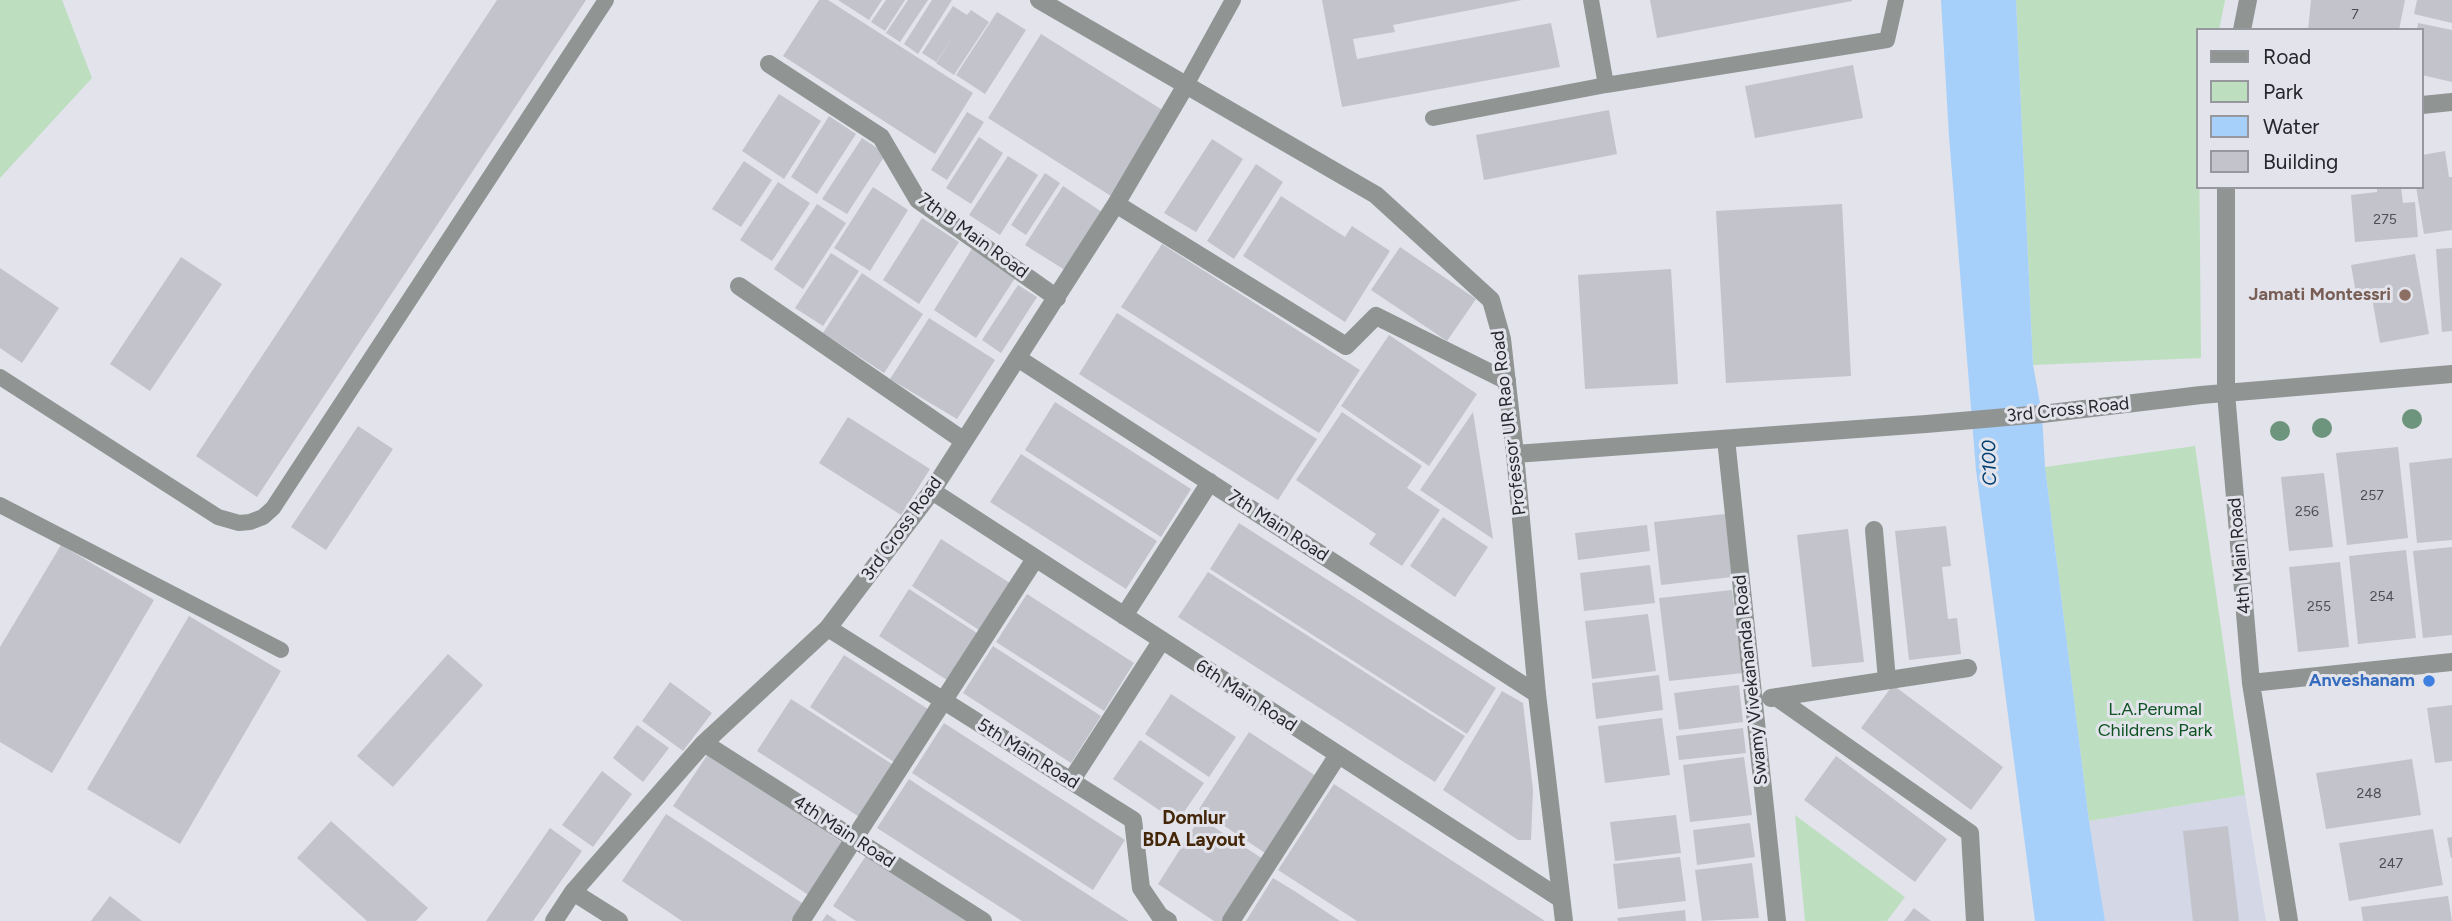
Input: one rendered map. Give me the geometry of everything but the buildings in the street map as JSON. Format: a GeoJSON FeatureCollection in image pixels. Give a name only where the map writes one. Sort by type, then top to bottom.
{"type":"FeatureCollection","features":[{"type":"Feature","properties":{"kind":"street","name":"Professor UR Rao Road"},"geometry":{"type":"LineString","coordinates":[[1039,0],[1376,195],[1491,300],[1502,339],[1507,381],[1537,694],[1564,921]]}},
{"type":"Feature","properties":{"kind":"street"},"geometry":{"type":"LineString","coordinates":[[2242,28],[2248,0]]}},
{"type":"Feature","properties":{"kind":"street","name":"7th B Main Road"},"geometry":{"type":"LineString","coordinates":[[769,64],[881,136],[918,200],[1057,298]]}},
{"type":"Feature","properties":{"kind":"street","name":"3rd Cross Road"},"geometry":{"type":"LineString","coordinates":[[554,921],[573,892],[704,743],[828,628],[932,491],[1116,204],[1186,85]]}},
{"type":"Feature","properties":{"kind":"street"},"geometry":{"type":"LineString","coordinates":[[2424,105],[2452,102]]}},
{"type":"Feature","properties":{"kind":"street","name":"4th Main Road"},"geometry":{"type":"LineString","coordinates":[[2226,189],[2226,393],[2251,683],[2289,921]]}},
{"type":"Feature","properties":{"kind":"street"},"geometry":{"type":"LineString","coordinates":[[1116,204],[1346,346],[1376,316],[1507,381]]}},
{"type":"Feature","properties":{"kind":"street"},"geometry":{"type":"LineString","coordinates":[[739,286],[964,441]]}},
{"type":"Feature","properties":{"kind":"street","name":"7th Main Road"},"geometry":{"type":"LineString","coordinates":[[1018,359],[1537,694]]}},
{"type":"Feature","properties":{"kind":"street","name":"3rd Cross Road"},"geometry":{"type":"LineString","coordinates":[[1515,454],[1926,424],[2226,393],[2452,374]]}},
{"type":"Feature","properties":{"kind":"street","name":"Swamy Vivekananda Road"},"geometry":{"type":"LineString","coordinates":[[1726,439],[1777,921]]}},
{"type":"Feature","properties":{"kind":"street"},"geometry":{"type":"LineString","coordinates":[[1124,616],[1210,482]]}},
{"type":"Feature","properties":{"kind":"street","name":"6th Main Road"},"geometry":{"type":"LineString","coordinates":[[932,491],[1561,899]]}},
{"type":"Feature","properties":{"kind":"street"},"geometry":{"type":"LineString","coordinates":[[1874,530],[1887,680]]}},
{"type":"Feature","properties":{"kind":"street"},"geometry":{"type":"LineString","coordinates":[[801,921],[1035,559]]}},
{"type":"Feature","properties":{"kind":"street","name":"5th Main Road"},"geometry":{"type":"LineString","coordinates":[[828,628],[1133,820],[1141,888],[1162,919]]}},
{"type":"Feature","properties":{"kind":"street"},"geometry":{"type":"LineString","coordinates":[[1071,781],[1162,640]]}},
{"type":"Feature","properties":{"kind":"street"},"geometry":{"type":"LineString","coordinates":[[2251,683],[2452,662]]}},
{"type":"Feature","properties":{"kind":"street"},"geometry":{"type":"LineString","coordinates":[[1753,701],[1968,667]]}},
{"type":"Feature","properties":{"kind":"street"},"geometry":{"type":"LineString","coordinates":[[1776,697],[1970,833],[1975,921]]}},
{"type":"Feature","properties":{"kind":"street","name":"4th Main Road"},"geometry":{"type":"LineString","coordinates":[[704,743],[983,921]]}},
{"type":"Feature","properties":{"kind":"street"},"geometry":{"type":"LineString","coordinates":[[1231,921],[1338,755]]}},
{"type":"Feature","properties":{"kind":"street"},"geometry":{"type":"LineString","coordinates":[[573,892],[618,921]]}},
{"type":"Feature","properties":{"kind":"lane"},"geometry":{"type":"LineString","coordinates":[[0,377],[218,517],[239,523],[263,517],[273,508],[606,0]]}},
{"type":"Feature","properties":{"kind":"lane"},"geometry":{"type":"LineString","coordinates":[[1186,85],[1233,0]]}},
{"type":"Feature","properties":{"kind":"lane"},"geometry":{"type":"LineString","coordinates":[[1591,0],[1606,85]]}},
{"type":"Feature","properties":{"kind":"lane"},"geometry":{"type":"LineString","coordinates":[[1433,117],[1606,85],[1887,40],[1896,0]]}},
{"type":"Feature","properties":{"kind":"lane"},"geometry":{"type":"LineString","coordinates":[[0,505],[281,650]]}},
{"type":"Feature","properties":{"kind":"shaded area"},"geometry":{"type":"Polygon","coordinates":[[[2245,795],[2266,921],[2105,921],[2089,821],[2245,795]]]}},
{"type":"Feature","properties":{"kind":"green space"},"geometry":{"type":"Polygon","coordinates":[[[0,0],[62,0],[92,78],[0,178],[0,0]]]}},
{"type":"Feature","properties":{"kind":"green space"},"geometry":{"type":"Polygon","coordinates":[[[2016,0],[2225,0],[2219,28],[2196,28],[2196,189],[2199,189],[2201,358],[2033,365],[2016,0]]]}},
{"type":"Feature","properties":{"kind":"green space","name":"L.A.Perumal Childrens Park"},"geometry":{"type":"Polygon","coordinates":[[[2195,446],[2245,795],[2089,821],[2045,467],[2195,446]]]}},
{"type":"Feature","properties":{"kind":"green space"},"geometry":{"type":"Polygon","coordinates":[[[1795,815],[1905,897],[1887,921],[1805,921],[1795,815]]]}},
{"type":"Feature","properties":{"kind":"water","name":"C100"},"geometry":{"type":"Polygon","coordinates":[[[1941,0],[2016,0],[2033,365],[2042,414],[2045,467],[2089,821],[2105,921],[2035,921],[1976,470],[1949,136],[1941,0]]]}},
{"type":"Feature","properties":{"kind":"place","name":"Jamati Montessri"},"geometry":{"type":"Point","coordinates":[2405,295]}},
{"type":"Feature","properties":{"kind":"place","name":"Anveshanam"},"geometry":{"type":"Point","coordinates":[2429,681]}},
{"type":"Feature","properties":{"kind":"district","name":"Domlur BDA Layout"},"geometry":{"type":"Point","coordinates":[1194,829]}}]}
